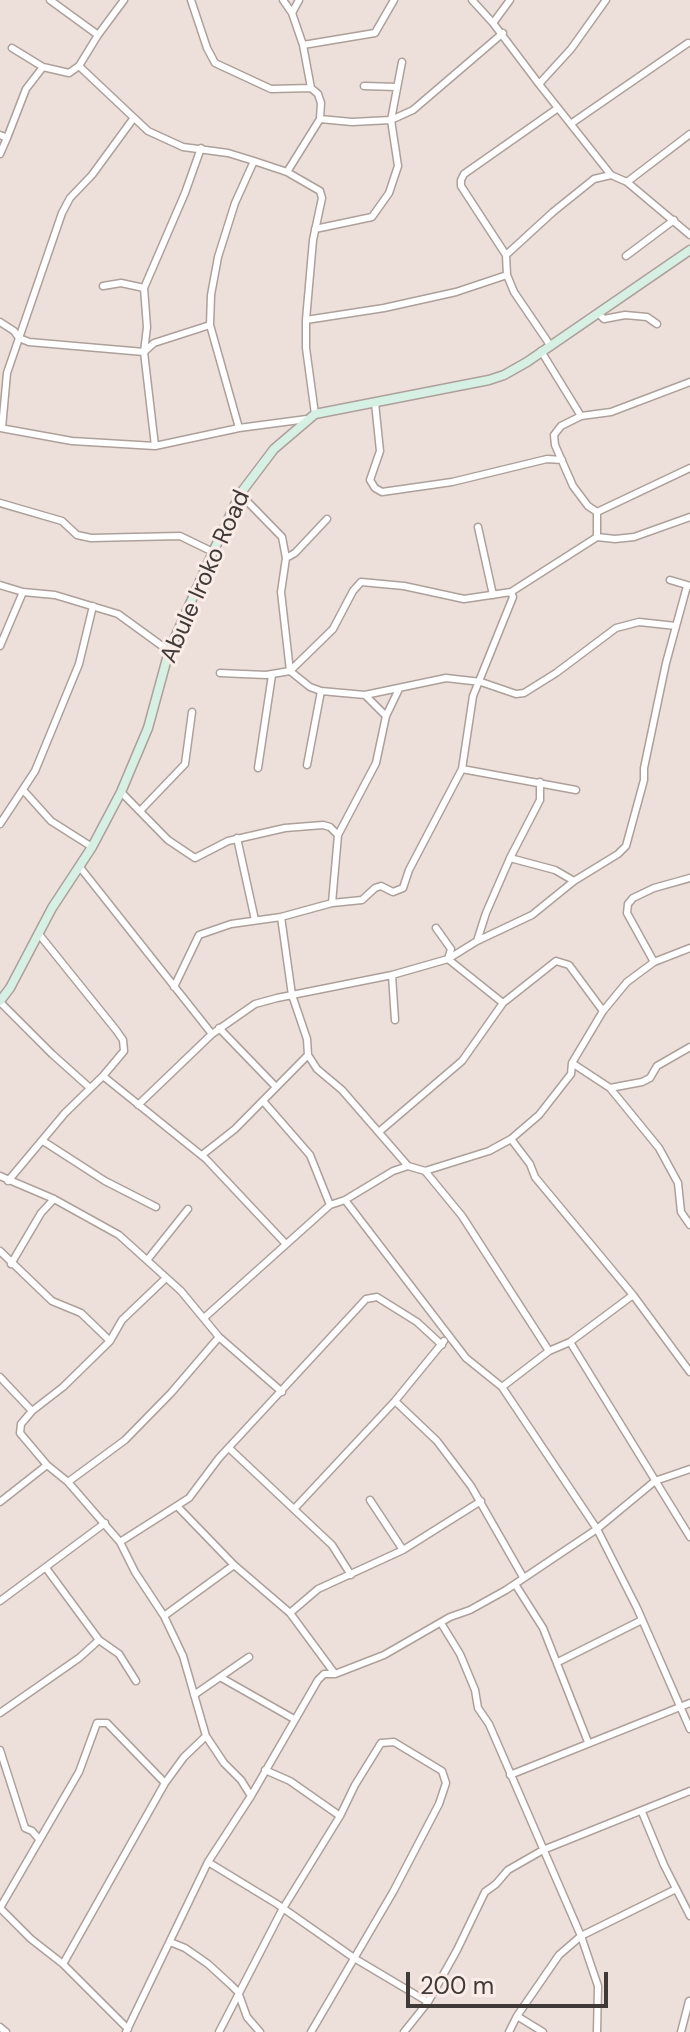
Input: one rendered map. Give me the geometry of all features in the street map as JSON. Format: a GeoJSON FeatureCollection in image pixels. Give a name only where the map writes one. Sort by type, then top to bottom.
{"type":"FeatureCollection","features":[{"type":"Feature","properties":{"kind":"street"},"geometry":{"type":"LineString","coordinates":[[50,0],[98,35]]}},
{"type":"Feature","properties":{"kind":"street"},"geometry":{"type":"LineString","coordinates":[[12,48],[43,67],[63,73],[79,66],[124,0]]}},
{"type":"Feature","properties":{"kind":"street"},"geometry":{"type":"LineString","coordinates":[[191,0],[215,63],[271,89],[311,88]]}},
{"type":"Feature","properties":{"kind":"street"},"geometry":{"type":"LineString","coordinates":[[283,0],[292,13],[303,45],[311,88],[318,94],[321,103],[320,119],[287,172]]}},
{"type":"Feature","properties":{"kind":"street"},"geometry":{"type":"LineString","coordinates":[[292,13],[299,0]]}},
{"type":"Feature","properties":{"kind":"street"},"geometry":{"type":"LineString","coordinates":[[303,45],[375,33],[394,0]]}},
{"type":"Feature","properties":{"kind":"street"},"geometry":{"type":"LineString","coordinates":[[472,0],[503,33],[611,175],[627,182],[690,235]]}},
{"type":"Feature","properties":{"kind":"street"},"geometry":{"type":"LineString","coordinates":[[493,23],[510,0]]}},
{"type":"Feature","properties":{"kind":"street"},"geometry":{"type":"LineString","coordinates":[[539,84],[571,49],[606,0]]}},
{"type":"Feature","properties":{"kind":"street"},"geometry":{"type":"LineString","coordinates":[[320,119],[352,122],[391,120],[413,110],[503,33]]}},
{"type":"Feature","properties":{"kind":"street"},"geometry":{"type":"LineString","coordinates":[[572,123],[688,43]]}},
{"type":"Feature","properties":{"kind":"street"},"geometry":{"type":"LineString","coordinates":[[315,229],[372,217],[389,193],[398,166],[391,120],[402,62]]}},
{"type":"Feature","properties":{"kind":"street"},"geometry":{"type":"LineString","coordinates":[[79,66],[133,119],[159,137],[183,147],[201,148],[287,172],[320,191],[322,198],[308,277],[306,320],[311,417]]}},
{"type":"Feature","properties":{"kind":"street"},"geometry":{"type":"LineString","coordinates":[[0,154],[4,137],[26,89],[43,67]]}},
{"type":"Feature","properties":{"kind":"street"},"geometry":{"type":"LineString","coordinates":[[364,86],[397,87]]}},
{"type":"Feature","properties":{"kind":"street"},"geometry":{"type":"LineString","coordinates":[[550,345],[514,292],[507,275],[506,255],[461,186],[461,180],[464,174],[558,108]]}},
{"type":"Feature","properties":{"kind":"street"},"geometry":{"type":"LineString","coordinates":[[133,119],[92,175],[70,198],[35,287],[19,338],[3,372],[1,428],[72,441],[155,446],[489,380],[527,362],[690,250]]}},
{"type":"Feature","properties":{"kind":"street"},"geometry":{"type":"LineString","coordinates":[[627,182],[690,134]]}},
{"type":"Feature","properties":{"kind":"street"},"geometry":{"type":"LineString","coordinates":[[155,446],[144,352],[147,327],[144,288],[201,148]]}},
{"type":"Feature","properties":{"kind":"street"},"geometry":{"type":"LineString","coordinates":[[239,428],[210,325],[211,295],[218,257],[235,203],[254,161]]}},
{"type":"Feature","properties":{"kind":"street"},"geometry":{"type":"LineString","coordinates":[[506,255],[594,179],[611,175]]}},
{"type":"Feature","properties":{"kind":"street"},"geometry":{"type":"LineString","coordinates":[[626,256],[674,220]]}},
{"type":"Feature","properties":{"kind":"street"},"geometry":{"type":"LineString","coordinates":[[306,320],[384,308],[456,292],[507,275]]}},
{"type":"Feature","properties":{"kind":"street"},"geometry":{"type":"LineString","coordinates":[[103,286],[121,283],[144,288]]}},
{"type":"Feature","properties":{"kind":"street"},"geometry":{"type":"LineString","coordinates":[[598,313],[604,319],[625,315],[647,317],[657,324]]}},
{"type":"Feature","properties":{"kind":"street"},"geometry":{"type":"LineString","coordinates":[[0,322],[29,342],[144,352],[154,343],[210,325]]}},
{"type":"Feature","properties":{"kind":"street"},"geometry":{"type":"LineString","coordinates":[[541,351],[581,416]]}},
{"type":"Feature","properties":{"kind":"street"},"geometry":{"type":"LineString","coordinates":[[597,512],[588,506],[573,486],[555,445],[554,435],[561,426],[581,416],[611,412],[690,382]]}},
{"type":"Feature","properties":{"kind":"street"},"geometry":{"type":"LineString","coordinates":[[375,403],[380,451],[370,480],[382,492],[452,482],[547,459],[562,460]]}},
{"type":"Feature","properties":{"kind":"street","name":"Abule Iroko Road"},"geometry":{"type":"LineString","coordinates":[[0,1002],[121,792],[148,728],[169,651],[240,494],[274,449],[311,417]]}},
{"type":"Feature","properties":{"kind":"street"},"geometry":{"type":"LineString","coordinates":[[547,459],[555,445]]}},
{"type":"Feature","properties":{"kind":"street"},"geometry":{"type":"LineString","coordinates":[[597,512],[690,468]]}},
{"type":"Feature","properties":{"kind":"street"},"geometry":{"type":"LineString","coordinates":[[240,494],[282,537],[286,558],[281,592],[290,671],[310,687],[321,691],[365,695],[446,678],[481,682],[516,694],[524,693],[616,628],[639,622],[676,626]]}},
{"type":"Feature","properties":{"kind":"street"},"geometry":{"type":"LineString","coordinates":[[0,503],[62,521],[77,535],[91,538],[180,536],[213,552]]}},
{"type":"Feature","properties":{"kind":"street"},"geometry":{"type":"LineString","coordinates":[[597,512],[597,537]]}},
{"type":"Feature","properties":{"kind":"street"},"geometry":{"type":"LineString","coordinates":[[220,673],[272,675],[290,671],[333,629],[361,582],[404,586],[464,599],[511,592],[597,537],[634,537],[690,517]]}},
{"type":"Feature","properties":{"kind":"street"},"geometry":{"type":"LineString","coordinates":[[286,558],[295,553],[327,519]]}},
{"type":"Feature","properties":{"kind":"street"},"geometry":{"type":"LineString","coordinates":[[478,527],[493,595]]}},
{"type":"Feature","properties":{"kind":"street"},"geometry":{"type":"LineString","coordinates":[[138,1105],[212,1034],[255,1004],[392,975],[448,959],[477,941],[532,915],[574,881],[618,854],[626,846],[644,780],[666,663],[688,586],[670,580]]}},
{"type":"Feature","properties":{"kind":"street"},"geometry":{"type":"LineString","coordinates":[[0,585],[23,592],[55,595],[118,614],[169,651]]}},
{"type":"Feature","properties":{"kind":"street"},"geometry":{"type":"LineString","coordinates":[[0,646],[23,592]]}},
{"type":"Feature","properties":{"kind":"street"},"geometry":{"type":"LineString","coordinates":[[174,987],[199,935],[231,924],[281,917],[332,903],[362,900],[381,886],[393,892],[403,888],[409,870],[462,769],[473,696],[513,597],[511,592]]}},
{"type":"Feature","properties":{"kind":"street"},"geometry":{"type":"LineString","coordinates":[[0,824],[35,771],[79,664],[93,606]]}},
{"type":"Feature","properties":{"kind":"street"},"geometry":{"type":"LineString","coordinates":[[258,768],[272,675]]}},
{"type":"Feature","properties":{"kind":"street"},"geometry":{"type":"LineString","coordinates":[[332,903],[338,835],[376,763],[386,716],[399,689]]}},
{"type":"Feature","properties":{"kind":"street"},"geometry":{"type":"LineString","coordinates":[[307,765],[321,691]]}},
{"type":"Feature","properties":{"kind":"street"},"geometry":{"type":"LineString","coordinates":[[365,695],[386,716]]}},
{"type":"Feature","properties":{"kind":"street"},"geometry":{"type":"LineString","coordinates":[[140,811],[185,764],[192,712]]}},
{"type":"Feature","properties":{"kind":"street"},"geometry":{"type":"LineString","coordinates":[[462,769],[576,790]]}},
{"type":"Feature","properties":{"kind":"street"},"geometry":{"type":"LineString","coordinates":[[477,941],[510,858],[540,800],[540,782]]}},
{"type":"Feature","properties":{"kind":"street"},"geometry":{"type":"LineString","coordinates":[[24,791],[51,821],[92,847]]}},
{"type":"Feature","properties":{"kind":"street"},"geometry":{"type":"LineString","coordinates":[[121,792],[168,840],[195,858],[237,838],[310,825],[330,827],[338,835]]}},
{"type":"Feature","properties":{"kind":"street"},"geometry":{"type":"LineString","coordinates":[[237,838],[255,920]]}},
{"type":"Feature","properties":{"kind":"street"},"geometry":{"type":"LineString","coordinates":[[510,858],[555,870],[574,881]]}},
{"type":"Feature","properties":{"kind":"street"},"geometry":{"type":"LineString","coordinates":[[79,866],[212,1034]]}},
{"type":"Feature","properties":{"kind":"street"},"geometry":{"type":"LineString","coordinates":[[654,962],[627,913],[628,904],[633,898],[654,888],[690,878]]}},
{"type":"Feature","properties":{"kind":"street"},"geometry":{"type":"LineString","coordinates":[[281,917],[292,995],[307,1039],[308,1055],[317,1069],[342,1090],[408,1166]]}},
{"type":"Feature","properties":{"kind":"street"},"geometry":{"type":"LineString","coordinates":[[436,928],[451,949],[448,959]]}},
{"type":"Feature","properties":{"kind":"street"},"geometry":{"type":"LineString","coordinates":[[8,1181],[65,1113],[124,1051],[123,1040],[38,933]]}},
{"type":"Feature","properties":{"kind":"street"},"geometry":{"type":"LineString","coordinates":[[205,1317],[330,1205],[345,1200],[393,1171],[408,1166],[425,1171],[489,1151],[511,1139],[539,1115],[571,1074],[572,1063],[603,1011],[627,982],[654,962],[690,948]]}},
{"type":"Feature","properties":{"kind":"street"},"geometry":{"type":"LineString","coordinates":[[448,959],[503,1003]]}},
{"type":"Feature","properties":{"kind":"street"},"geometry":{"type":"LineString","coordinates":[[380,1131],[462,1061],[503,1003],[556,961],[565,961],[603,1011]]}},
{"type":"Feature","properties":{"kind":"street"},"geometry":{"type":"LineString","coordinates":[[392,975],[395,1020]]}},
{"type":"Feature","properties":{"kind":"street"},"geometry":{"type":"LineString","coordinates":[[0,982],[10,988]]}},
{"type":"Feature","properties":{"kind":"street"},"geometry":{"type":"LineString","coordinates":[[0,1002],[90,1088]]}},
{"type":"Feature","properties":{"kind":"street"},"geometry":{"type":"LineString","coordinates":[[219,1028],[275,1086]]}},
{"type":"Feature","properties":{"kind":"street"},"geometry":{"type":"LineString","coordinates":[[610,1088],[650,1078],[657,1066],[690,1047]]}},
{"type":"Feature","properties":{"kind":"street"},"geometry":{"type":"LineString","coordinates":[[202,1155],[235,1129],[308,1055]]}},
{"type":"Feature","properties":{"kind":"street"},"geometry":{"type":"LineString","coordinates":[[572,1063],[610,1088],[659,1148],[678,1183],[681,1212],[690,1225]]}},
{"type":"Feature","properties":{"kind":"street"},"geometry":{"type":"LineString","coordinates":[[103,1076],[202,1155],[285,1243]]}},
{"type":"Feature","properties":{"kind":"street"},"geometry":{"type":"LineString","coordinates":[[263,1101],[310,1155],[330,1205]]}},
{"type":"Feature","properties":{"kind":"street"},"geometry":{"type":"LineString","coordinates":[[511,1139],[530,1164],[535,1177],[633,1295],[690,1372]]}},
{"type":"Feature","properties":{"kind":"street"},"geometry":{"type":"LineString","coordinates":[[43,1141],[105,1181],[156,1207]]}},
{"type":"Feature","properties":{"kind":"street"},"geometry":{"type":"LineString","coordinates":[[425,1171],[462,1216],[549,1351]]}},
{"type":"Feature","properties":{"kind":"street"},"geometry":{"type":"LineString","coordinates":[[0,1176],[54,1199],[119,1235],[181,1291],[219,1337],[282,1392]]}},
{"type":"Feature","properties":{"kind":"street"},"geometry":{"type":"LineString","coordinates":[[11,1264],[41,1213],[54,1199]]}},
{"type":"Feature","properties":{"kind":"street"},"geometry":{"type":"LineString","coordinates":[[345,1200],[466,1358],[502,1387],[597,1529],[642,1620],[690,1729]]}},
{"type":"Feature","properties":{"kind":"street"},"geometry":{"type":"LineString","coordinates":[[148,1259],[188,1209]]}},
{"type":"Feature","properties":{"kind":"street"},"geometry":{"type":"LineString","coordinates":[[0,1251],[52,1301],[81,1313],[110,1341]]}},
{"type":"Feature","properties":{"kind":"street"},"geometry":{"type":"LineString","coordinates":[[166,1278],[122,1320],[110,1341],[63,1387],[32,1411],[21,1424],[20,1433],[120,1542],[135,1572],[164,1616],[183,1656],[206,1736],[251,1796]]}},
{"type":"Feature","properties":{"kind":"street"},"geometry":{"type":"LineString","coordinates":[[502,1387],[549,1351],[570,1342],[633,1295]]}},
{"type":"Feature","properties":{"kind":"street"},"geometry":{"type":"LineString","coordinates":[[120,1542],[189,1498],[219,1458],[371,1296],[417,1322],[442,1345]]}},
{"type":"Feature","properties":{"kind":"street"},"geometry":{"type":"LineString","coordinates":[[295,1508],[395,1401],[448,1335]]}},
{"type":"Feature","properties":{"kind":"street"},"geometry":{"type":"LineString","coordinates":[[68,1482],[125,1440],[219,1337]]}},
{"type":"Feature","properties":{"kind":"street"},"geometry":{"type":"LineString","coordinates":[[570,1342],[690,1537]]}},
{"type":"Feature","properties":{"kind":"street"},"geometry":{"type":"LineString","coordinates":[[0,1377],[32,1411]]}},
{"type":"Feature","properties":{"kind":"street"},"geometry":{"type":"LineString","coordinates":[[395,1401],[437,1441],[481,1501],[523,1577]]}},
{"type":"Feature","properties":{"kind":"street"},"geometry":{"type":"LineString","coordinates":[[230,1449],[332,1545],[351,1575]]}},
{"type":"Feature","properties":{"kind":"street"},"geometry":{"type":"LineString","coordinates":[[0,1502],[47,1465]]}},
{"type":"Feature","properties":{"kind":"street"},"geometry":{"type":"LineString","coordinates":[[165,1783],[107,1723],[97,1723],[79,1772],[0,1908],[31,1939],[63,1964],[127,2030],[208,1862],[324,1674],[335,1674],[384,1655],[515,1584],[597,1529],[655,1481],[690,1469]]}},
{"type":"Feature","properties":{"kind":"street"},"geometry":{"type":"LineString","coordinates":[[370,1500],[403,1550]]}},
{"type":"Feature","properties":{"kind":"street"},"geometry":{"type":"LineString","coordinates":[[290,1613],[318,1589],[403,1550],[481,1501]]}},
{"type":"Feature","properties":{"kind":"street"},"geometry":{"type":"LineString","coordinates":[[177,1506],[234,1565],[290,1613],[335,1674]]}},
{"type":"Feature","properties":{"kind":"street"},"geometry":{"type":"LineString","coordinates":[[0,1601],[105,1523]]}},
{"type":"Feature","properties":{"kind":"street"},"geometry":{"type":"LineString","coordinates":[[164,1616],[234,1565]]}},
{"type":"Feature","properties":{"kind":"street"},"geometry":{"type":"LineString","coordinates":[[46,1568],[99,1640],[113,1647],[136,1681]]}},
{"type":"Feature","properties":{"kind":"street"},"geometry":{"type":"LineString","coordinates":[[515,1584],[543,1628],[588,1742]]}},
{"type":"Feature","properties":{"kind":"street"},"geometry":{"type":"LineString","coordinates":[[558,1662],[642,1620]]}},
{"type":"Feature","properties":{"kind":"street"},"geometry":{"type":"LineString","coordinates":[[441,1623],[460,1654],[475,1690],[478,1708],[489,1724],[581,1936],[598,1986],[597,2032]]}},
{"type":"Feature","properties":{"kind":"street"},"geometry":{"type":"LineString","coordinates":[[0,1713],[79,1658],[99,1640]]}},
{"type":"Feature","properties":{"kind":"street"},"geometry":{"type":"LineString","coordinates":[[194,1695],[249,1657]]}},
{"type":"Feature","properties":{"kind":"street"},"geometry":{"type":"LineString","coordinates":[[220,1677],[294,1719]]}},
{"type":"Feature","properties":{"kind":"street"},"geometry":{"type":"LineString","coordinates":[[510,1775],[690,1703]]}},
{"type":"Feature","properties":{"kind":"street"},"geometry":{"type":"LineString","coordinates":[[63,1964],[165,1783],[184,1757],[206,1736]]}},
{"type":"Feature","properties":{"kind":"street"},"geometry":{"type":"LineString","coordinates":[[219,2032],[282,1910],[340,1816],[355,1785],[381,1743],[394,1742],[442,1771],[446,1777],[439,1804],[311,2032]]}},
{"type":"Feature","properties":{"kind":"street"},"geometry":{"type":"LineString","coordinates":[[0,1750],[25,1828],[39,1839]]}},
{"type":"Feature","properties":{"kind":"street"},"geometry":{"type":"LineString","coordinates":[[265,1770],[290,1781],[340,1816]]}},
{"type":"Feature","properties":{"kind":"street"},"geometry":{"type":"LineString","coordinates":[[404,2032],[428,2002],[485,1892],[508,1870],[543,1850],[690,1791]]}},
{"type":"Feature","properties":{"kind":"street"},"geometry":{"type":"LineString","coordinates":[[642,1812],[690,1916]]}},
{"type":"Feature","properties":{"kind":"street"},"geometry":{"type":"LineString","coordinates":[[208,1862],[354,1958],[428,2002]]}},
{"type":"Feature","properties":{"kind":"street"},"geometry":{"type":"LineString","coordinates":[[509,2032],[553,1960],[581,1936],[676,1889]]}},
{"type":"Feature","properties":{"kind":"street"},"geometry":{"type":"LineString","coordinates":[[170,1942],[208,1964],[238,1992],[247,2017],[260,2032]]}},
{"type":"Feature","properties":{"kind":"street"},"geometry":{"type":"LineString","coordinates":[[681,2032],[689,2001]]}},
{"type":"Feature","properties":{"kind":"street"},"geometry":{"type":"LineString","coordinates":[[517,2016],[543,2032]]}},
{"type":"Feature","properties":{"kind":"street"},"geometry":{"type":"LineString","coordinates":[[0,2027],[6,2032]]}}]}
